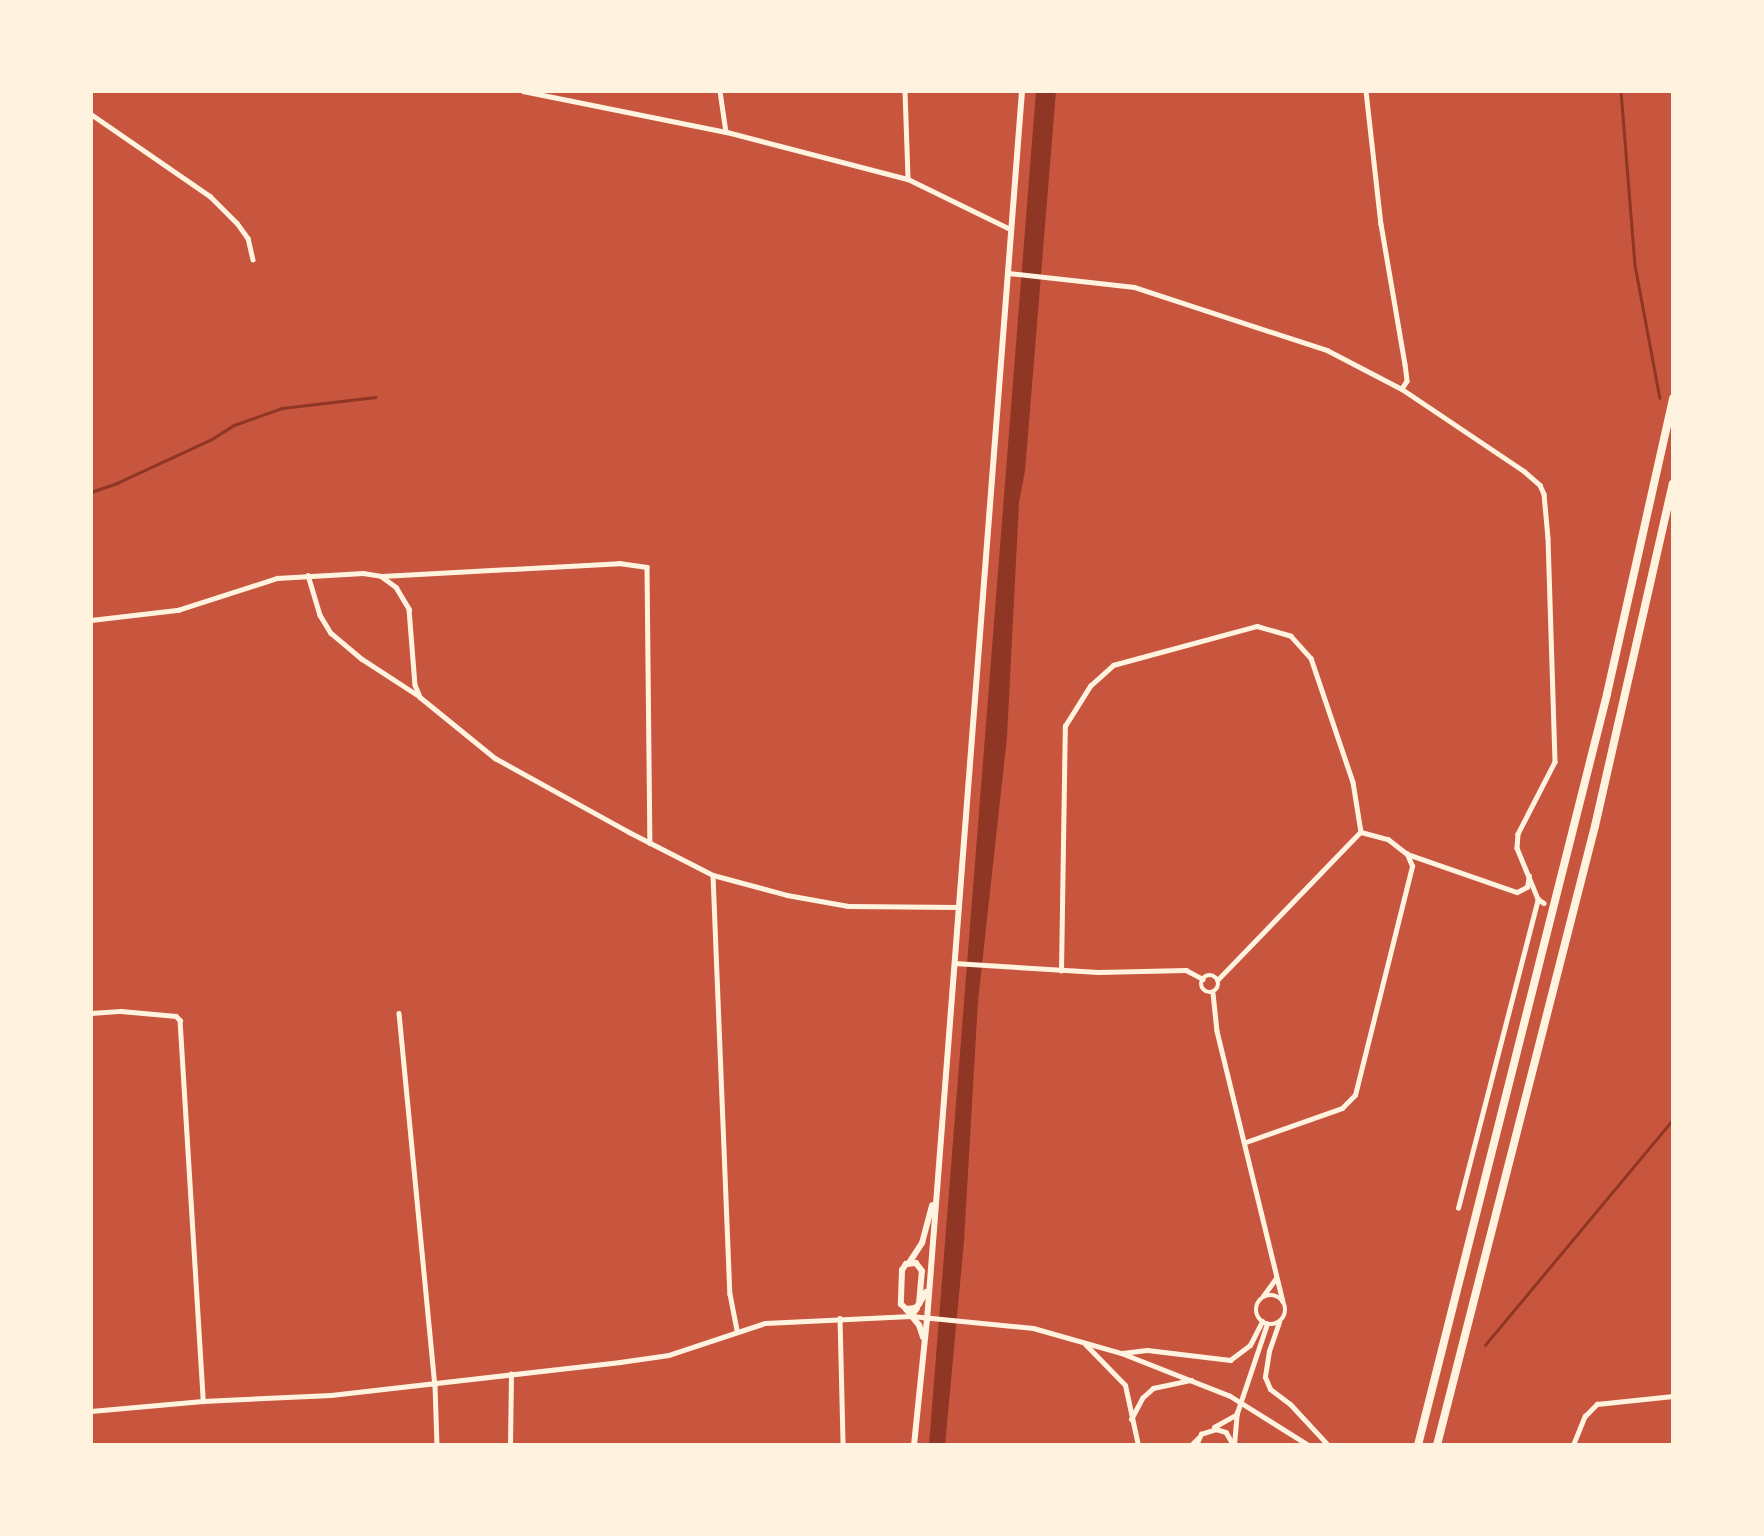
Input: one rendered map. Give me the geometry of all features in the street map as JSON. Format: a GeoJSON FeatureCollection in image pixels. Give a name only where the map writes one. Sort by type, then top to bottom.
{"type":"FeatureCollection","features":[{"type":"Feature","properties":{"kind":"highway"},"geometry":{"type":"LineString","coordinates":[[1418,1445],[1595,746],[1673,398]]}},
{"type":"Feature","properties":{"kind":"highway"},"geometry":{"type":"LineString","coordinates":[[1437,1445],[1595,826],[1673,484]]}},
{"type":"Feature","properties":{"kind":"main road"},"geometry":{"type":"LineString","coordinates":[[914,1445],[923,1339],[929,1319],[928,1288],[935,1193],[957,963],[959,907],[1022,91]]}},
{"type":"Feature","properties":{"kind":"main road"},"geometry":{"type":"LineString","coordinates":[[923,1339],[919,1325],[903,1306],[902,1270],[922,1242],[935,1193]]}},
{"type":"Feature","properties":{"kind":"main road"},"geometry":{"type":"LineString","coordinates":[[909,1263],[916,1263],[928,1288],[918,1305]]}},
{"type":"Feature","properties":{"kind":"main road"},"geometry":{"type":"LineString","coordinates":[[918,1305],[922,1271]]}},
{"type":"Feature","properties":{"kind":"main road"},"geometry":{"type":"LineString","coordinates":[[903,1306],[918,1305]]}},
{"type":"Feature","properties":{"kind":"street"},"geometry":{"type":"LineString","coordinates":[[523,91],[727,132],[908,179],[1010,229]]}},
{"type":"Feature","properties":{"kind":"street"},"geometry":{"type":"LineString","coordinates":[[720,91],[727,132]]}},
{"type":"Feature","properties":{"kind":"street"},"geometry":{"type":"LineString","coordinates":[[905,91],[908,179]]}},
{"type":"Feature","properties":{"kind":"street"},"geometry":{"type":"LineString","coordinates":[[1366,91],[1381,224],[1405,364],[1406,381],[1402,389]]}},
{"type":"Feature","properties":{"kind":"street"},"geometry":{"type":"LineString","coordinates":[[91,114],[210,196],[248,238],[253,259]]}},
{"type":"Feature","properties":{"kind":"street"},"geometry":{"type":"LineString","coordinates":[[1007,273],[1134,287],[1327,351],[1402,389],[1524,471],[1540,485],[1544,494],[1555,762],[1518,834],[1517,848],[1538,899],[1544,903]]}},
{"type":"Feature","properties":{"kind":"street"},"geometry":{"type":"LineString","coordinates":[[91,620],[178,610],[277,578],[307,575],[363,573],[381,576],[619,563],[648,566],[650,842]]}},
{"type":"Feature","properties":{"kind":"street"},"geometry":{"type":"LineString","coordinates":[[307,575],[320,615],[331,633],[362,659],[420,697],[495,758],[713,875],[787,895],[848,906],[959,907]]}},
{"type":"Feature","properties":{"kind":"street"},"geometry":{"type":"LineString","coordinates":[[381,576],[396,587],[408,609],[415,685],[420,697]]}},
{"type":"Feature","properties":{"kind":"street"},"geometry":{"type":"LineString","coordinates":[[1061,971],[1065,726],[1090,686],[1113,666],[1257,626],[1291,636],[1311,658],[1353,782],[1361,832]]}},
{"type":"Feature","properties":{"kind":"street"},"geometry":{"type":"LineString","coordinates":[[1361,832],[1388,839],[1407,854],[1517,892],[1527,887],[1529,876]]}},
{"type":"Feature","properties":{"kind":"street"},"geometry":{"type":"LineString","coordinates":[[1217,980],[1361,832]]}},
{"type":"Feature","properties":{"kind":"street"},"geometry":{"type":"LineString","coordinates":[[1246,1142],[1342,1108],[1355,1095],[1412,866],[1407,854]]}},
{"type":"Feature","properties":{"kind":"street"},"geometry":{"type":"LineString","coordinates":[[713,875],[730,1294],[737,1331]]}},
{"type":"Feature","properties":{"kind":"street"},"geometry":{"type":"LineString","coordinates":[[1458,1208],[1538,899]]}},
{"type":"Feature","properties":{"kind":"street"},"geometry":{"type":"LineString","coordinates":[[957,963],[1061,971],[1186,971],[1203,979]]}},
{"type":"Feature","properties":{"kind":"street"},"geometry":{"type":"LineString","coordinates":[[1203,979],[1210,975],[1217,980],[1218,989],[1213,993]]}},
{"type":"Feature","properties":{"kind":"street"},"geometry":{"type":"LineString","coordinates":[[1203,979],[1203,990],[1213,993]]}},
{"type":"Feature","properties":{"kind":"street"},"geometry":{"type":"LineString","coordinates":[[1213,993],[1217,1031],[1274,1255],[1285,1314],[1279,1322],[1269,1350],[1265,1377],[1270,1389],[1290,1404],[1328,1445]]}},
{"type":"Feature","properties":{"kind":"street"},"geometry":{"type":"LineString","coordinates":[[91,1013],[121,1011],[176,1016],[180,1020],[203,1401]]}},
{"type":"Feature","properties":{"kind":"street"},"geometry":{"type":"LineString","coordinates":[[399,1013],[435,1385],[438,1445]]}},
{"type":"Feature","properties":{"kind":"street"},"geometry":{"type":"LineString","coordinates":[[1233,1445],[1237,1413],[1264,1322],[1256,1309],[1276,1277]]}},
{"type":"Feature","properties":{"kind":"street"},"geometry":{"type":"LineString","coordinates":[[1263,1297],[1276,1296],[1283,1301]]}},
{"type":"Feature","properties":{"kind":"street"},"geometry":{"type":"LineString","coordinates":[[911,1316],[918,1305]]}},
{"type":"Feature","properties":{"kind":"street"},"geometry":{"type":"LineString","coordinates":[[892,1315],[903,1306]]}},
{"type":"Feature","properties":{"kind":"street"},"geometry":{"type":"LineString","coordinates":[[91,1411],[203,1401],[295,1398],[435,1385],[669,1355],[765,1323],[892,1315],[972,1320],[1033,1328],[1121,1353],[1230,1396],[1308,1445]]}},
{"type":"Feature","properties":{"kind":"street"},"geometry":{"type":"LineString","coordinates":[[840,1318],[843,1445]]}},
{"type":"Feature","properties":{"kind":"street"},"geometry":{"type":"LineString","coordinates":[[1264,1322],[1279,1322]]}},
{"type":"Feature","properties":{"kind":"street"},"geometry":{"type":"LineString","coordinates":[[1121,1353],[1147,1350],[1230,1360],[1250,1345],[1264,1322]]}},
{"type":"Feature","properties":{"kind":"street"},"geometry":{"type":"LineString","coordinates":[[1083,1342],[1125,1385],[1130,1421],[1138,1445]]}},
{"type":"Feature","properties":{"kind":"street"},"geometry":{"type":"LineString","coordinates":[[510,1445],[511,1374]]}},
{"type":"Feature","properties":{"kind":"street"},"geometry":{"type":"LineString","coordinates":[[1130,1421],[1142,1398],[1153,1388],[1169,1382],[1194,1380]]}},
{"type":"Feature","properties":{"kind":"street"},"geometry":{"type":"LineString","coordinates":[[1573,1445],[1585,1416],[1597,1404],[1673,1396]]}},
{"type":"Feature","properties":{"kind":"street"},"geometry":{"type":"LineString","coordinates":[[1195,1443],[1210,1429],[1237,1413]]}},
{"type":"Feature","properties":{"kind":"street"},"geometry":{"type":"LineString","coordinates":[[1210,1429],[1226,1432],[1233,1445]]}},
{"type":"Feature","properties":{"kind":"shaded area"},"geometry":{"type":"Polygon","coordinates":[[[1036,91],[1056,91],[1025,471],[1019,502],[1007,737],[978,1001],[964,1241],[945,1445],[929,1445],[1036,91]]]}},
{"type":"Feature","properties":{"kind":"waterway"},"geometry":{"type":"LineString","coordinates":[[1621,91],[1635,265],[1660,398]]}},
{"type":"Feature","properties":{"kind":"waterway"},"geometry":{"type":"LineString","coordinates":[[91,492],[117,483],[210,440],[234,425],[282,408],[375,397]]}},
{"type":"Feature","properties":{"kind":"waterway"},"geometry":{"type":"LineString","coordinates":[[1485,1345],[1673,1119]]}}]}
